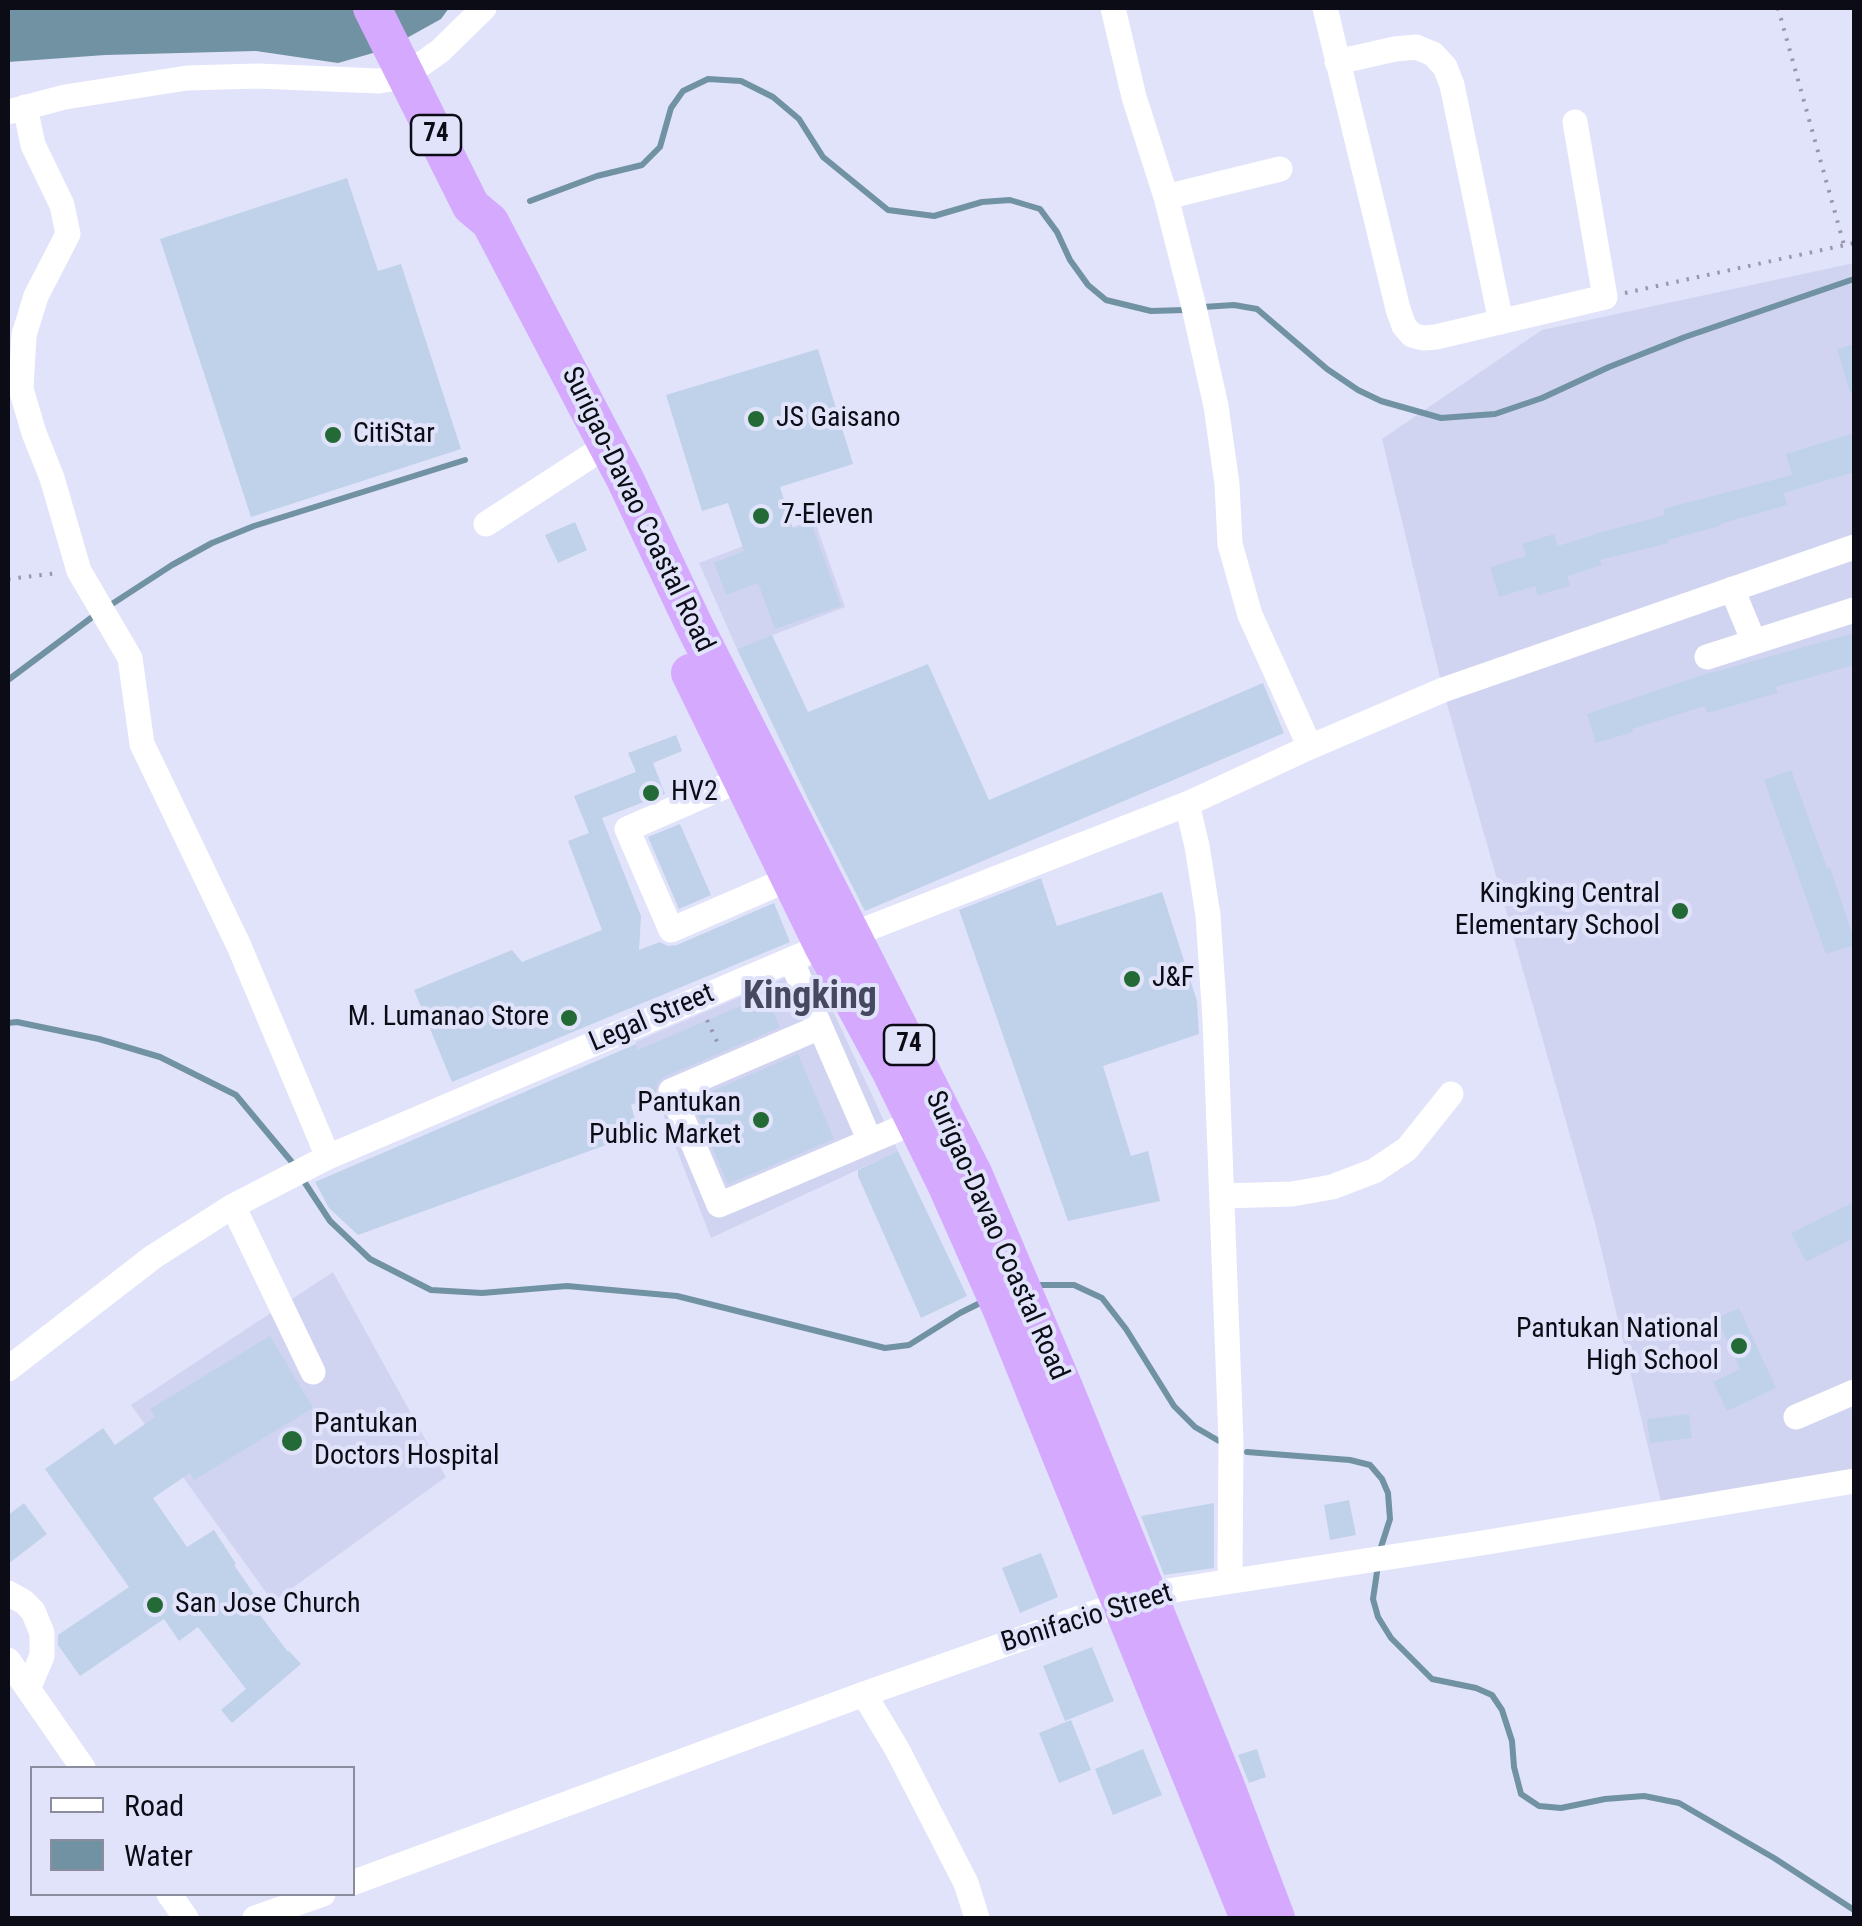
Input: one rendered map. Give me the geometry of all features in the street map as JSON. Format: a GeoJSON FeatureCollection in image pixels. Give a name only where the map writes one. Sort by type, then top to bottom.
{"type":"FeatureCollection","features":[{"type":"Feature","properties":{"kind":"highway","name":"Surigao-Davao Coastal Road"},"geometry":{"type":"LineString","coordinates":[[372,8],[471,206],[473,231],[606,475],[682,630],[822,947],[973,1173],[1014,1302],[1212,1789],[1276,1918]]}},
{"type":"Feature","properties":{"kind":"highway","name":"Surigao-Davao Coastal Road"},"geometry":{"type":"LineString","coordinates":[[682,630],[742,779],[822,947],[946,1184],[1014,1302]]}},
{"type":"Feature","properties":{"kind":"highway","name":"Surigao-Davao Coastal Road"},"geometry":{"type":"LineString","coordinates":[[1212,1789],[1249,1918]]}},
{"type":"Feature","properties":{"kind":"street"},"geometry":{"type":"LineString","coordinates":[[328,1158],[238,946],[142,744],[130,658],[79,571],[52,478],[34,433],[21,388],[24,335],[36,296],[68,234],[62,205],[16,110],[64,97],[187,78],[258,76],[379,81],[440,51],[484,8]]}},
{"type":"Feature","properties":{"kind":"street"},"geometry":{"type":"LineString","coordinates":[[1112,8],[1194,303],[1216,406],[1227,484],[1230,544],[1250,615],[1310,747]]}},
{"type":"Feature","properties":{"kind":"street"},"geometry":{"type":"LineString","coordinates":[[1325,8],[1398,309],[1412,335],[1423,338],[1605,297],[1575,122]]}},
{"type":"Feature","properties":{"kind":"street"},"geometry":{"type":"LineString","coordinates":[[1337,62],[1416,47],[1433,54],[1445,66],[1502,322]]}},
{"type":"Feature","properties":{"kind":"street"},"geometry":{"type":"LineString","coordinates":[[1166,197],[1280,169]]}},
{"type":"Feature","properties":{"kind":"street"},"geometry":{"type":"LineString","coordinates":[[486,524],[606,475]]}},
{"type":"Feature","properties":{"kind":"street","name":"Legal Street"},"geometry":{"type":"LineString","coordinates":[[8,1369],[153,1256],[233,1206],[328,1158],[822,947],[1186,804],[1443,690],[1854,547]]}},
{"type":"Feature","properties":{"kind":"street"},"geometry":{"type":"LineString","coordinates":[[1732,588],[1754,642]]}},
{"type":"Feature","properties":{"kind":"street"},"geometry":{"type":"LineString","coordinates":[[1706,657],[1854,610]]}},
{"type":"Feature","properties":{"kind":"street"},"geometry":{"type":"LineString","coordinates":[[742,779],[627,829],[670,930],[790,878]]}},
{"type":"Feature","properties":{"kind":"street"},"geometry":{"type":"LineString","coordinates":[[1186,804],[1208,914],[1216,1020],[1231,1441],[1230,1581]]}},
{"type":"Feature","properties":{"kind":"street"},"geometry":{"type":"LineString","coordinates":[[822,947],[820,1027],[870,1141]]}},
{"type":"Feature","properties":{"kind":"street"},"geometry":{"type":"LineString","coordinates":[[820,1027],[670,1090],[719,1205],[915,1122]]}},
{"type":"Feature","properties":{"kind":"street"},"geometry":{"type":"LineString","coordinates":[[1222,1196],[1292,1194],[1332,1188],[1374,1171],[1407,1149],[1452,1094]]}},
{"type":"Feature","properties":{"kind":"street"},"geometry":{"type":"LineString","coordinates":[[233,1206],[313,1372]]}},
{"type":"Feature","properties":{"kind":"street"},"geometry":{"type":"LineString","coordinates":[[1796,1416],[1854,1392]]}},
{"type":"Feature","properties":{"kind":"street","name":"Bonifacio Street"},"geometry":{"type":"LineString","coordinates":[[355,1882],[864,1694],[1135,1599],[1854,1481]]}},
{"type":"Feature","properties":{"kind":"street"},"geometry":{"type":"LineString","coordinates":[[8,1593],[32,1611],[42,1633],[42,1656],[28,1689]]}},
{"type":"Feature","properties":{"kind":"street"},"geometry":{"type":"LineString","coordinates":[[8,1660],[82,1766]]}},
{"type":"Feature","properties":{"kind":"street"},"geometry":{"type":"LineString","coordinates":[[864,1694],[966,1883],[977,1918]]}},
{"type":"Feature","properties":{"kind":"street"},"geometry":{"type":"LineString","coordinates":[[170,1896],[186,1918]]}},
{"type":"Feature","properties":{"kind":"street"},"geometry":{"type":"LineString","coordinates":[[255,1918],[317,1896]]}},
{"type":"Feature","properties":{"kind":"path"},"geometry":{"type":"LineString","coordinates":[[1778,8],[1844,246]]}},
{"type":"Feature","properties":{"kind":"path"},"geometry":{"type":"LineString","coordinates":[[1605,297],[1854,243]]}},
{"type":"Feature","properties":{"kind":"path"},"geometry":{"type":"LineString","coordinates":[[8,579],[79,571]]}},
{"type":"Feature","properties":{"kind":"path"},"geometry":{"type":"LineString","coordinates":[[698,1000],[728,1066]]}},
{"type":"Feature","properties":{"kind":"shaded area","name":"Kingking Central Elementary School"},"geometry":{"type":"Polygon","coordinates":[[[1854,263],[1854,1469],[1661,1502],[1595,1223],[1443,690],[1382,439],[1542,330],[1854,263]]]}},
{"type":"Feature","properties":{"kind":"shaded area"},"geometry":{"type":"Polygon","coordinates":[[[814,519],[845,607],[737,649],[699,563],[814,519]]]}},
{"type":"Feature","properties":{"kind":"shaded area"},"geometry":{"type":"Polygon","coordinates":[[[812,966],[898,1151],[711,1238],[635,1042],[812,966]]]}},
{"type":"Feature","properties":{"kind":"shaded area","name":"Pantukan Doctors Hospital"},"geometry":{"type":"Polygon","coordinates":[[[333,1272],[446,1477],[273,1602],[131,1405],[333,1272]]]}},
{"type":"Feature","properties":{"kind":"water"},"geometry":{"type":"Polygon","coordinates":[[[8,8],[449,8],[441,19],[387,49],[338,63],[256,51],[8,62],[8,8]]]}},
{"type":"Feature","properties":{"kind":"building"},"geometry":{"type":"Polygon","coordinates":[[[347,178],[378,271],[401,264],[461,449],[251,517],[160,239],[347,178]]]}},
{"type":"Feature","properties":{"kind":"building"},"geometry":{"type":"Polygon","coordinates":[[[1854,344],[1854,392],[1850,393],[1837,349],[1854,344]]]}},
{"type":"Feature","properties":{"kind":"building","name":"JS Gaisano"},"geometry":{"type":"Polygon","coordinates":[[[818,349],[853,464],[780,487],[793,529],[811,522],[841,606],[775,629],[758,583],[726,595],[714,563],[744,551],[728,503],[702,511],[666,395],[818,349]]]}},
{"type":"Feature","properties":{"kind":"building"},"geometry":{"type":"Polygon","coordinates":[[[1854,433],[1854,472],[1784,493],[1787,505],[1668,540],[1669,543],[1600,560],[1602,565],[1567,576],[1570,586],[1538,595],[1535,586],[1499,597],[1490,567],[1526,556],[1522,544],[1554,534],[1558,546],[1665,515],[1663,509],[1792,475],[1786,454],[1854,433]]]}},
{"type":"Feature","properties":{"kind":"building"},"geometry":{"type":"Polygon","coordinates":[[[575,522],[587,550],[558,563],[545,535],[575,522]]]}},
{"type":"Feature","properties":{"kind":"building"},"geometry":{"type":"Polygon","coordinates":[[[1854,633],[1854,665],[1776,687],[1778,693],[1707,713],[1705,706],[1596,743],[1587,714],[1696,677],[1854,633]]]}},
{"type":"Feature","properties":{"kind":"building"},"geometry":{"type":"Polygon","coordinates":[[[772,635],[808,712],[928,664],[989,800],[1263,683],[1284,733],[865,911],[737,649],[772,635]]]}},
{"type":"Feature","properties":{"kind":"building"},"geometry":{"type":"Polygon","coordinates":[[[676,735],[682,751],[653,763],[665,794],[602,818],[641,916],[639,950],[660,942],[677,945],[774,903],[790,942],[452,1082],[414,990],[512,950],[522,962],[602,930],[568,841],[589,833],[574,796],[636,772],[628,753],[676,735]]]}},
{"type":"Feature","properties":{"kind":"building"},"geometry":{"type":"Polygon","coordinates":[[[1791,770],[1854,939],[1854,945],[1826,954],[1764,780],[1791,770]]]}},
{"type":"Feature","properties":{"kind":"building"},"geometry":{"type":"Polygon","coordinates":[[[680,824],[711,895],[679,909],[648,837],[680,824]]]}},
{"type":"Feature","properties":{"kind":"building"},"geometry":{"type":"Polygon","coordinates":[[[1041,878],[1057,926],[1162,892],[1197,1001],[1199,1034],[1103,1066],[1131,1156],[1148,1151],[1160,1201],[1068,1221],[959,910],[1041,878]]]}},
{"type":"Feature","properties":{"kind":"building"},"geometry":{"type":"Polygon","coordinates":[[[766,995],[780,1027],[664,1077],[655,1094],[631,1105],[639,1133],[358,1235],[329,1208],[315,1182],[636,1044],[638,1050],[766,995]]]}},
{"type":"Feature","properties":{"kind":"building","name":"Pantukan Public Market"},"geometry":{"type":"Polygon","coordinates":[[[798,1054],[834,1139],[728,1184],[692,1100],[798,1054]]]}},
{"type":"Feature","properties":{"kind":"building"},"geometry":{"type":"Polygon","coordinates":[[[898,1151],[967,1296],[921,1318],[858,1176],[858,1170],[898,1151]]]}},
{"type":"Feature","properties":{"kind":"building"},"geometry":{"type":"Polygon","coordinates":[[[1854,1202],[1854,1238],[1806,1262],[1791,1233],[1854,1202]]]}},
{"type":"Feature","properties":{"kind":"building"},"geometry":{"type":"Polygon","coordinates":[[[1739,1308],[1776,1388],[1727,1411],[1713,1382],[1740,1369],[1717,1318],[1739,1308]]]}},
{"type":"Feature","properties":{"kind":"building"},"geometry":{"type":"Polygon","coordinates":[[[270,1336],[313,1408],[194,1480],[190,1473],[153,1498],[187,1547],[214,1530],[263,1607],[257,1611],[301,1664],[232,1723],[221,1710],[246,1689],[198,1627],[179,1641],[164,1619],[80,1676],[58,1645],[58,1635],[129,1587],[45,1469],[103,1428],[115,1445],[155,1417],[150,1409],[270,1336]]]}},
{"type":"Feature","properties":{"kind":"building"},"geometry":{"type":"Polygon","coordinates":[[[1689,1414],[1692,1438],[1650,1443],[1647,1419],[1689,1414]]]}},
{"type":"Feature","properties":{"kind":"building"},"geometry":{"type":"Polygon","coordinates":[[[1349,1500],[1356,1535],[1330,1540],[1324,1505],[1349,1500]]]}},
{"type":"Feature","properties":{"kind":"building"},"geometry":{"type":"Polygon","coordinates":[[[24,1503],[47,1534],[8,1564],[8,1515],[24,1503]]]}},
{"type":"Feature","properties":{"kind":"building"},"geometry":{"type":"Polygon","coordinates":[[[1214,1503],[1214,1568],[1164,1575],[1141,1516],[1214,1503]]]}},
{"type":"Feature","properties":{"kind":"building"},"geometry":{"type":"Polygon","coordinates":[[[1041,1553],[1058,1597],[1020,1613],[1002,1568],[1041,1553]]]}},
{"type":"Feature","properties":{"kind":"building"},"geometry":{"type":"Polygon","coordinates":[[[1092,1647],[1114,1701],[1065,1721],[1043,1666],[1092,1647]]]}},
{"type":"Feature","properties":{"kind":"building"},"geometry":{"type":"Polygon","coordinates":[[[1071,1720],[1091,1770],[1059,1783],[1039,1733],[1071,1720]]]}},
{"type":"Feature","properties":{"kind":"building"},"geometry":{"type":"Polygon","coordinates":[[[1143,1749],[1162,1795],[1113,1815],[1095,1769],[1143,1749]]]}},
{"type":"Feature","properties":{"kind":"building"},"geometry":{"type":"Polygon","coordinates":[[[1257,1749],[1266,1777],[1249,1783],[1238,1755],[1257,1749]]]}},
{"type":"Feature","properties":{"kind":"waterway"},"geometry":{"type":"LineString","coordinates":[[530,201],[597,176],[642,165],[660,147],[671,108],[683,91],[708,79],[741,81],[773,97],[799,119],[823,157],[888,210],[934,216],[982,202],[1010,200],[1040,209],[1088,285],[1106,300],[1151,311],[1185,310]]}},
{"type":"Feature","properties":{"kind":"waterway"},"geometry":{"type":"LineString","coordinates":[[1203,307],[1234,305],[1257,309],[1327,369],[1358,390],[1381,401],[1441,418],[1495,414],[1685,337],[1854,279]]}},
{"type":"Feature","properties":{"kind":"waterway"},"geometry":{"type":"LineString","coordinates":[[112,604],[212,543],[254,526],[465,460]]}},
{"type":"Feature","properties":{"kind":"waterway"},"geometry":{"type":"LineString","coordinates":[[8,680],[91,618]]}},
{"type":"Feature","properties":{"kind":"waterway"},"geometry":{"type":"LineString","coordinates":[[8,1023],[99,1039],[160,1057],[236,1095],[291,1161]]}},
{"type":"Feature","properties":{"kind":"waterway"},"geometry":{"type":"LineString","coordinates":[[305,1183],[330,1221],[370,1259],[431,1290],[482,1293],[567,1286],[677,1296],[885,1348],[909,1345],[982,1302]]}},
{"type":"Feature","properties":{"kind":"waterway"},"geometry":{"type":"LineString","coordinates":[[1036,1285],[1074,1285],[1102,1298],[1174,1406],[1195,1427],[1219,1441]]}},
{"type":"Feature","properties":{"kind":"waterway"},"geometry":{"type":"LineString","coordinates":[[1247,1452],[1370,1465],[1388,1493],[1390,1519],[1381,1547]]}},
{"type":"Feature","properties":{"kind":"waterway"},"geometry":{"type":"LineString","coordinates":[[1377,1572],[1373,1599],[1378,1617],[1391,1638],[1432,1679],[1492,1695],[1502,1710],[1521,1794],[1539,1806],[1561,1808],[1644,1796],[1679,1803],[1854,1910]]}},
{"type":"Feature","properties":{"kind":"place","name":"JS Gaisano"},"geometry":{"type":"Point","coordinates":[756,419]}},
{"type":"Feature","properties":{"kind":"place","name":"CitiStar"},"geometry":{"type":"Point","coordinates":[333,435]}},
{"type":"Feature","properties":{"kind":"place","name":"7-Eleven"},"geometry":{"type":"Point","coordinates":[761,516]}},
{"type":"Feature","properties":{"kind":"place","name":"HV2"},"geometry":{"type":"Point","coordinates":[651,793]}},
{"type":"Feature","properties":{"kind":"place","name":"Kingking Central Elementary School"},"geometry":{"type":"Point","coordinates":[1680,911]}},
{"type":"Feature","properties":{"kind":"place","name":"J&F"},"geometry":{"type":"Point","coordinates":[1132,979]}},
{"type":"Feature","properties":{"kind":"place","name":"M. Lumanao Store"},"geometry":{"type":"Point","coordinates":[569,1018]}},
{"type":"Feature","properties":{"kind":"place","name":"Pantukan Public Market"},"geometry":{"type":"Point","coordinates":[761,1120]}},
{"type":"Feature","properties":{"kind":"place","name":"Pantukan National High School"},"geometry":{"type":"Point","coordinates":[1739,1346]}},
{"type":"Feature","properties":{"kind":"place","name":"Pantukan Doctors Hospital"},"geometry":{"type":"Point","coordinates":[292,1441]}},
{"type":"Feature","properties":{"kind":"place","name":"San Jose Church"},"geometry":{"type":"Point","coordinates":[155,1605]}},
{"type":"Feature","properties":{"kind":"district","name":"Kingking"},"geometry":{"type":"Point","coordinates":[810,998]}}]}
